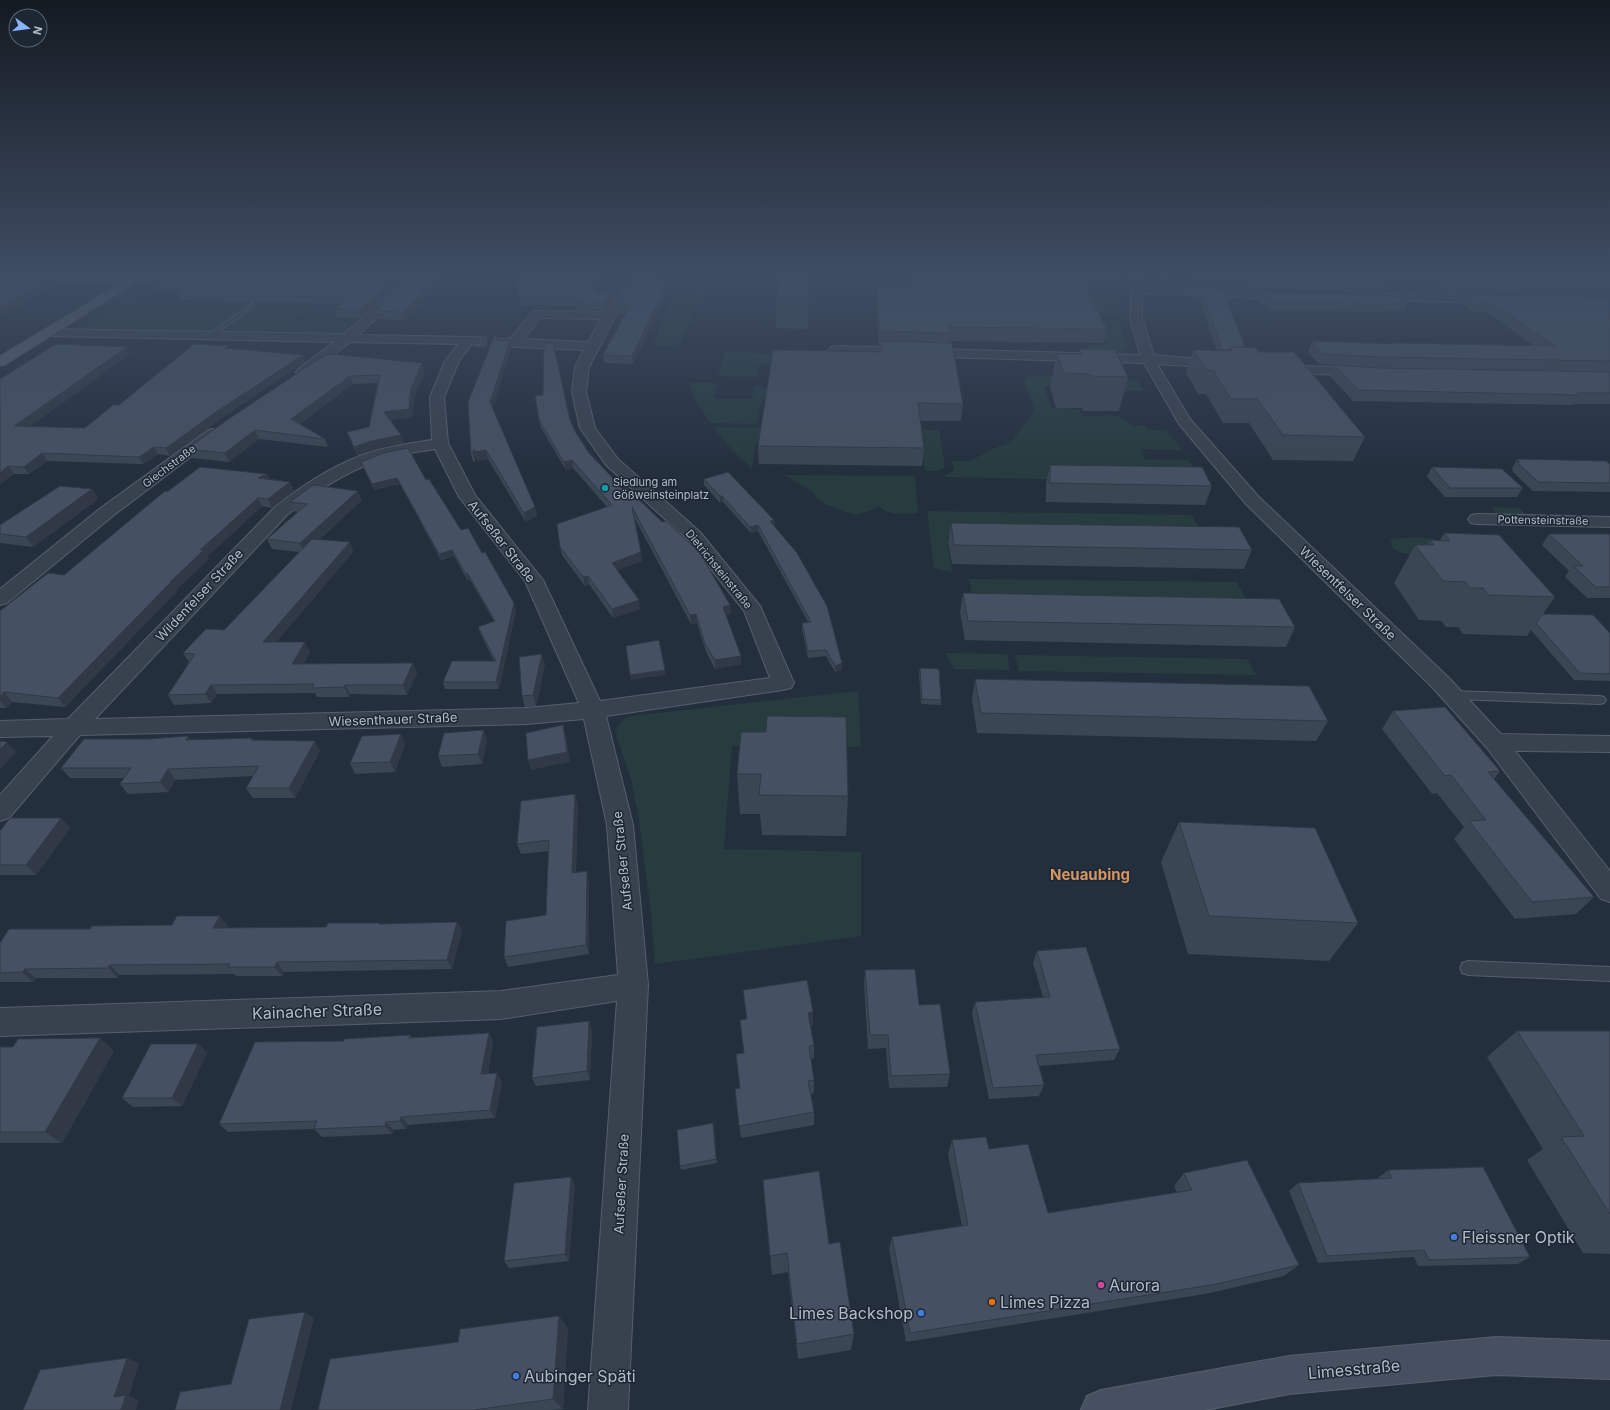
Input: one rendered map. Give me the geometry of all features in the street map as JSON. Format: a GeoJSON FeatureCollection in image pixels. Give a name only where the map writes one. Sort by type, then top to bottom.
{"type":"FeatureCollection","features":[{"type":"Feature","properties":{"kind":"main road"},"geometry":{"type":"LineString","coordinates":[[0,362],[36,340]]}},
{"type":"Feature","properties":{"kind":"street"},"geometry":{"type":"LineString","coordinates":[[288,382],[347,340]]}},
{"type":"Feature","properties":{"kind":"street","name":"Aufseßer Straße"},"geometry":{"type":"LineString","coordinates":[[370,340],[465,348],[437,397],[440,443],[467,498],[534,580],[593,710],[620,825],[633,985],[608,1410]]}},
{"type":"Feature","properties":{"kind":"street"},"geometry":{"type":"LineString","coordinates":[[514,343],[517,340]]}},
{"type":"Feature","properties":{"kind":"street","name":"Dietrichsteinstraße"},"geometry":{"type":"LineString","coordinates":[[595,340],[582,367],[579,392],[588,428],[612,462],[694,536],[753,610],[783,683]]}},
{"type":"Feature","properties":{"kind":"street","name":"Wiesentfelser Straße"},"geometry":{"type":"LineString","coordinates":[[1142,340],[1148,359],[1184,421],[1237,485],[1452,695],[1495,742],[1610,891]]}},
{"type":"Feature","properties":{"kind":"street"},"geometry":{"type":"LineString","coordinates":[[497,342],[592,346]]}},
{"type":"Feature","properties":{"kind":"street"},"geometry":{"type":"LineString","coordinates":[[836,350],[1148,359],[1235,366]]}},
{"type":"Feature","properties":{"kind":"street"},"geometry":{"type":"LineString","coordinates":[[1267,368],[1375,373]]}},
{"type":"Feature","properties":{"kind":"street","name":"Giechstraße"},"geometry":{"type":"LineString","coordinates":[[0,599],[108,512],[225,424]]}},
{"type":"Feature","properties":{"kind":"street","name":"Wildenfelser Straße"},"geometry":{"type":"LineString","coordinates":[[0,811],[73,728],[269,521],[302,493],[336,473],[374,456],[440,443]]}},
{"type":"Feature","properties":{"kind":"street","name":"Pottensteinstraße"},"geometry":{"type":"LineString","coordinates":[[1477,519],[1610,522]]}},
{"type":"Feature","properties":{"kind":"street","name":"Wiesenthauer Straße"},"geometry":{"type":"LineString","coordinates":[[0,729],[526,716],[593,710],[783,683]]}},
{"type":"Feature","properties":{"kind":"street"},"geometry":{"type":"LineString","coordinates":[[1495,742],[1610,744]]}},
{"type":"Feature","properties":{"kind":"street","name":"Kainacher Straße"},"geometry":{"type":"LineString","coordinates":[[0,1022],[501,1005],[633,985]]}},
{"type":"Feature","properties":{"kind":"street","name":"Limesstraße"},"geometry":{"type":"LineString","coordinates":[[1101,1410],[1289,1375],[1496,1356],[1610,1360]]}},
{"type":"Feature","properties":{"kind":"lane"},"geometry":{"type":"LineString","coordinates":[[1452,695],[1600,700]]}},
{"type":"Feature","properties":{"kind":"lane"},"geometry":{"type":"LineString","coordinates":[[1468,968],[1610,974]]}},
{"type":"Feature","properties":{"kind":"green space"},"geometry":{"type":"Polygon","coordinates":[[[682,340],[681,343],[674,346],[654,345],[655,341],[682,340]]]}},
{"type":"Feature","properties":{"kind":"green space"},"geometry":{"type":"Polygon","coordinates":[[[1107,340],[1124,340],[1126,349],[1118,353],[1090,352],[1087,345],[1109,345],[1107,340]]]}},
{"type":"Feature","properties":{"kind":"green space"},"geometry":{"type":"Polygon","coordinates":[[[725,352],[944,360],[945,367],[759,364],[756,377],[718,376],[725,352]]]}},
{"type":"Feature","properties":{"kind":"green space"},"geometry":{"type":"Polygon","coordinates":[[[1069,371],[1098,378],[1138,381],[1143,391],[1118,391],[1044,386],[1052,408],[1079,409],[1082,416],[1116,416],[1127,421],[1131,426],[1146,426],[1148,430],[1166,430],[1182,450],[1141,449],[1144,459],[1188,460],[1203,476],[1177,482],[943,477],[954,470],[952,461],[970,461],[997,447],[1010,443],[1034,412],[1033,404],[1024,382],[1028,376],[1046,377],[1069,371]]]}},
{"type":"Feature","properties":{"kind":"green space"},"geometry":{"type":"Polygon","coordinates":[[[689,383],[717,383],[714,399],[752,399],[754,387],[934,389],[936,404],[762,400],[757,424],[711,423],[695,400],[689,383]]]}},
{"type":"Feature","properties":{"kind":"green space"},"geometry":{"type":"Polygon","coordinates":[[[713,427],[939,430],[945,467],[939,471],[925,471],[922,446],[755,444],[752,469],[732,450],[713,427]]]}},
{"type":"Feature","properties":{"kind":"green space"},"geometry":{"type":"Polygon","coordinates":[[[784,475],[915,476],[918,513],[892,513],[879,506],[856,515],[845,512],[827,505],[817,499],[813,492],[784,475]]]}},
{"type":"Feature","properties":{"kind":"green space"},"geometry":{"type":"Polygon","coordinates":[[[1491,507],[1519,508],[1529,517],[1499,517],[1491,507]]]}},
{"type":"Feature","properties":{"kind":"green space"},"geometry":{"type":"Polygon","coordinates":[[[927,511],[1191,515],[1206,532],[1218,541],[947,536],[952,572],[934,568],[927,511]]]}},
{"type":"Feature","properties":{"kind":"green space"},"geometry":{"type":"Polygon","coordinates":[[[1416,537],[1434,539],[1443,544],[1437,557],[1401,553],[1392,547],[1390,539],[1416,537]]]}},
{"type":"Feature","properties":{"kind":"green space"},"geometry":{"type":"Polygon","coordinates":[[[969,579],[1237,582],[1254,613],[975,608],[969,579]]]}},
{"type":"Feature","properties":{"kind":"green space"},"geometry":{"type":"Polygon","coordinates":[[[945,653],[1007,654],[1010,670],[954,669],[945,653]]]}},
{"type":"Feature","properties":{"kind":"green space"},"geometry":{"type":"Polygon","coordinates":[[[1015,655],[1247,659],[1256,675],[1019,671],[1015,655]]]}},
{"type":"Feature","properties":{"kind":"green space"},"geometry":{"type":"Polygon","coordinates":[[[858,691],[861,747],[732,746],[724,849],[861,852],[861,936],[655,964],[651,913],[638,813],[631,779],[616,735],[617,727],[624,719],[631,716],[858,691]]]}},
{"type":"Feature","properties":{"kind":"building"},"geometry":{"type":"Polygon","coordinates":[[[493,340],[510,341],[490,402],[535,507],[524,513],[486,450],[475,452],[474,449],[473,453],[471,453],[468,402],[493,340]]]}},
{"type":"Feature","properties":{"kind":"building"},"geometry":{"type":"Polygon","coordinates":[[[611,340],[640,340],[632,356],[603,355],[611,340]]]}},
{"type":"Feature","properties":{"kind":"building"},"geometry":{"type":"Polygon","coordinates":[[[1219,340],[1242,340],[1245,347],[1230,347],[1229,350],[1222,349],[1219,340]]]}},
{"type":"Feature","properties":{"kind":"building"},"geometry":{"type":"Polygon","coordinates":[[[1546,340],[1610,340],[1610,361],[1380,357],[1323,354],[1312,341],[1393,344],[1392,343],[1555,346],[1546,340]]]}},
{"type":"Feature","properties":{"kind":"building"},"geometry":{"type":"Polygon","coordinates":[[[881,341],[952,343],[963,404],[918,403],[924,448],[758,446],[773,350],[882,352],[881,341]]]}},
{"type":"Feature","properties":{"kind":"building"},"geometry":{"type":"Polygon","coordinates":[[[544,343],[553,343],[570,420],[576,433],[589,453],[623,489],[626,487],[662,522],[666,521],[700,553],[730,605],[723,607],[741,656],[715,660],[705,644],[696,614],[690,615],[632,507],[641,552],[612,563],[639,600],[612,609],[588,576],[583,577],[560,547],[557,524],[612,505],[572,460],[564,462],[539,420],[535,396],[543,395],[544,343]]]}},
{"type":"Feature","properties":{"kind":"building"},"geometry":{"type":"Polygon","coordinates":[[[56,344],[127,347],[14,426],[85,428],[113,405],[119,405],[194,344],[228,346],[225,348],[303,355],[216,412],[166,448],[154,447],[139,457],[42,453],[24,467],[8,466],[0,473],[0,379],[56,344]]]}},
{"type":"Feature","properties":{"kind":"building"},"geometry":{"type":"Polygon","coordinates":[[[1230,347],[1256,348],[1258,352],[1294,352],[1365,437],[1283,435],[1257,399],[1231,399],[1213,370],[1206,370],[1193,350],[1231,351],[1230,347]]]}},
{"type":"Feature","properties":{"kind":"building"},"geometry":{"type":"Polygon","coordinates":[[[1080,349],[1115,350],[1128,377],[1090,376],[1089,374],[1063,373],[1057,354],[1081,354],[1080,349]]]}},
{"type":"Feature","properties":{"kind":"building"},"geometry":{"type":"Polygon","coordinates":[[[330,354],[422,363],[411,389],[409,409],[384,412],[401,435],[371,441],[354,447],[347,432],[369,427],[380,375],[350,376],[291,419],[325,439],[255,430],[225,453],[187,449],[227,420],[325,355],[330,354]]]}},
{"type":"Feature","properties":{"kind":"building"},"geometry":{"type":"Polygon","coordinates":[[[1334,365],[1380,368],[1610,372],[1610,393],[1577,393],[1579,395],[1358,390],[1334,365]]]}},
{"type":"Feature","properties":{"kind":"building"},"geometry":{"type":"Polygon","coordinates":[[[408,448],[426,480],[429,479],[461,530],[468,528],[482,553],[485,552],[514,603],[496,682],[443,682],[452,661],[496,661],[478,627],[495,621],[468,574],[466,574],[452,550],[439,554],[397,478],[372,484],[361,462],[384,453],[408,448]]]}},
{"type":"Feature","properties":{"kind":"building"},"geometry":{"type":"Polygon","coordinates":[[[1517,459],[1606,461],[1610,464],[1610,483],[1538,482],[1517,462],[1520,462],[1517,459]]]}},
{"type":"Feature","properties":{"kind":"building"},"geometry":{"type":"Polygon","coordinates":[[[1050,465],[1202,467],[1212,486],[1050,483],[1050,465]]]}},
{"type":"Feature","properties":{"kind":"building"},"geometry":{"type":"Polygon","coordinates":[[[200,467],[267,474],[258,478],[290,482],[268,499],[258,498],[200,550],[204,550],[170,582],[58,698],[4,692],[0,697],[0,611],[48,573],[64,575],[165,491],[167,492],[200,467]]]}},
{"type":"Feature","properties":{"kind":"building"},"geometry":{"type":"Polygon","coordinates":[[[1432,467],[1502,469],[1523,488],[1450,488],[1432,467]]]}},
{"type":"Feature","properties":{"kind":"building"},"geometry":{"type":"Polygon","coordinates":[[[728,472],[774,520],[770,521],[797,553],[827,606],[842,663],[835,666],[826,650],[808,651],[802,623],[811,622],[758,525],[750,527],[722,496],[720,496],[704,479],[728,472]]]}},
{"type":"Feature","properties":{"kind":"building"},"geometry":{"type":"Polygon","coordinates":[[[313,485],[358,491],[300,543],[267,539],[307,504],[290,502],[313,485]]]}},
{"type":"Feature","properties":{"kind":"building"},"geometry":{"type":"Polygon","coordinates":[[[60,486],[92,489],[26,537],[0,534],[0,525],[60,486]]]}},
{"type":"Feature","properties":{"kind":"building"},"geometry":{"type":"Polygon","coordinates":[[[951,523],[1239,527],[1252,550],[954,545],[951,523]]]}},
{"type":"Feature","properties":{"kind":"building"},"geometry":{"type":"Polygon","coordinates":[[[1444,533],[1499,535],[1555,597],[1488,595],[1483,588],[1470,588],[1465,582],[1443,581],[1415,545],[1434,545],[1430,540],[1450,541],[1444,533]]]}},
{"type":"Feature","properties":{"kind":"building"},"geometry":{"type":"Polygon","coordinates":[[[1549,534],[1610,534],[1610,587],[1596,587],[1573,566],[1583,566],[1549,534]]]}},
{"type":"Feature","properties":{"kind":"building"},"geometry":{"type":"Polygon","coordinates":[[[312,539],[350,542],[263,642],[305,642],[292,664],[413,663],[403,685],[345,685],[344,687],[312,688],[314,684],[211,685],[205,694],[168,695],[195,654],[183,653],[206,629],[224,630],[312,539]]]}},
{"type":"Feature","properties":{"kind":"building"},"geometry":{"type":"Polygon","coordinates":[[[963,593],[1279,599],[1295,627],[968,621],[963,593]]]}},
{"type":"Feature","properties":{"kind":"building"},"geometry":{"type":"Polygon","coordinates":[[[1543,614],[1593,615],[1610,633],[1610,674],[1580,673],[1536,623],[1543,614]]]}},
{"type":"Feature","properties":{"kind":"building"},"geometry":{"type":"Polygon","coordinates":[[[659,640],[665,670],[630,675],[626,646],[659,640]]]}},
{"type":"Feature","properties":{"kind":"building"},"geometry":{"type":"Polygon","coordinates":[[[542,654],[533,695],[522,696],[519,657],[542,654]]]}},
{"type":"Feature","properties":{"kind":"building"},"geometry":{"type":"Polygon","coordinates":[[[920,668],[939,669],[941,700],[922,699],[920,668]]]}},
{"type":"Feature","properties":{"kind":"building"},"geometry":{"type":"Polygon","coordinates":[[[975,679],[1309,686],[1328,721],[981,713],[975,679]]]}},
{"type":"Feature","properties":{"kind":"building"},"geometry":{"type":"Polygon","coordinates":[[[1445,707],[1500,771],[1488,772],[1594,897],[1532,902],[1469,821],[1486,820],[1451,775],[1445,776],[1393,711],[1445,707]]]}},
{"type":"Feature","properties":{"kind":"building"},"geometry":{"type":"Polygon","coordinates":[[[767,716],[846,717],[848,796],[759,795],[761,774],[737,774],[741,732],[766,732],[767,716]]]}},
{"type":"Feature","properties":{"kind":"building"},"geometry":{"type":"Polygon","coordinates":[[[563,725],[567,752],[528,760],[526,733],[563,725]]]}},
{"type":"Feature","properties":{"kind":"building"},"geometry":{"type":"Polygon","coordinates":[[[484,730],[478,754],[438,756],[444,733],[484,730]]]}},
{"type":"Feature","properties":{"kind":"building"},"geometry":{"type":"Polygon","coordinates":[[[401,734],[390,762],[350,763],[362,736],[401,734]]]}},
{"type":"Feature","properties":{"kind":"building"},"geometry":{"type":"Polygon","coordinates":[[[188,736],[186,740],[252,738],[251,740],[315,741],[289,788],[246,788],[259,766],[168,769],[160,782],[120,784],[131,768],[61,768],[84,739],[149,739],[188,736]]]}},
{"type":"Feature","properties":{"kind":"building"},"geometry":{"type":"Polygon","coordinates":[[[0,741],[7,742],[0,750],[0,741]]]}},
{"type":"Feature","properties":{"kind":"building"},"geometry":{"type":"Polygon","coordinates":[[[575,794],[572,873],[587,871],[586,945],[504,957],[506,921],[546,915],[549,840],[517,844],[521,801],[575,794]]]}},
{"type":"Feature","properties":{"kind":"building"},"geometry":{"type":"Polygon","coordinates":[[[10,818],[61,818],[26,865],[0,865],[0,831],[10,818]]]}},
{"type":"Feature","properties":{"kind":"building"},"geometry":{"type":"Polygon","coordinates":[[[1179,822],[1315,828],[1358,923],[1209,916],[1179,822]]]}},
{"type":"Feature","properties":{"kind":"building"},"geometry":{"type":"Polygon","coordinates":[[[177,916],[220,916],[213,928],[326,927],[328,923],[379,924],[457,922],[447,960],[277,962],[275,967],[228,967],[230,964],[110,965],[108,968],[25,969],[22,972],[0,973],[0,943],[9,929],[90,929],[92,926],[172,925],[177,916]]]}},
{"type":"Feature","properties":{"kind":"building"},"geometry":{"type":"Polygon","coordinates":[[[1086,947],[1120,1049],[1036,1055],[1044,1085],[993,1088],[975,1002],[1050,997],[1037,951],[1086,947]]]}},
{"type":"Feature","properties":{"kind":"building"},"geometry":{"type":"Polygon","coordinates":[[[915,969],[919,1005],[940,1004],[950,1074],[891,1076],[888,1035],[870,1035],[865,970],[915,969]]]}},
{"type":"Feature","properties":{"kind":"building"},"geometry":{"type":"Polygon","coordinates":[[[807,980],[813,1012],[808,1013],[814,1045],[809,1046],[814,1080],[808,1081],[814,1112],[739,1126],[735,1089],[740,1088],[736,1054],[744,1053],[740,1020],[747,1019],[743,990],[807,980]]]}},
{"type":"Feature","properties":{"kind":"building"},"geometry":{"type":"Polygon","coordinates":[[[589,1021],[587,1071],[532,1078],[537,1027],[589,1021]]]}},
{"type":"Feature","properties":{"kind":"building"},"geometry":{"type":"Polygon","coordinates":[[[1517,1031],[1610,1031],[1610,1214],[1561,1137],[1584,1136],[1517,1031]]]}},
{"type":"Feature","properties":{"kind":"building"},"geometry":{"type":"Polygon","coordinates":[[[489,1033],[481,1074],[497,1073],[490,1110],[401,1117],[400,1121],[386,1122],[385,1126],[314,1129],[317,1121],[219,1124],[255,1042],[344,1041],[344,1039],[410,1035],[409,1038],[489,1033]]]}},
{"type":"Feature","properties":{"kind":"building"},"geometry":{"type":"Polygon","coordinates":[[[100,1038],[45,1132],[0,1132],[0,1047],[13,1047],[18,1039],[100,1038]]]}},
{"type":"Feature","properties":{"kind":"building"},"geometry":{"type":"Polygon","coordinates":[[[151,1044],[198,1044],[172,1098],[122,1098],[151,1044]]]}},
{"type":"Feature","properties":{"kind":"building"},"geometry":{"type":"Polygon","coordinates":[[[713,1123],[716,1159],[680,1166],[677,1130],[713,1123]]]}},
{"type":"Feature","properties":{"kind":"building"},"geometry":{"type":"Polygon","coordinates":[[[986,1137],[989,1149],[1028,1144],[1048,1213],[1192,1190],[1184,1173],[1247,1160],[1299,1265],[1217,1284],[910,1333],[892,1237],[968,1225],[952,1140],[986,1137]]]}},
{"type":"Feature","properties":{"kind":"building"},"geometry":{"type":"Polygon","coordinates":[[[1483,1167],[1530,1257],[1429,1260],[1424,1250],[1327,1256],[1298,1183],[1392,1178],[1388,1170],[1483,1167]]]}},
{"type":"Feature","properties":{"kind":"building"},"geometry":{"type":"Polygon","coordinates":[[[819,1171],[829,1244],[840,1242],[854,1334],[797,1344],[787,1253],[770,1256],[763,1180],[819,1171]]]}},
{"type":"Feature","properties":{"kind":"building"},"geometry":{"type":"Polygon","coordinates":[[[571,1177],[565,1254],[504,1261],[514,1183],[571,1177]]]}},
{"type":"Feature","properties":{"kind":"building"},"geometry":{"type":"Polygon","coordinates":[[[305,1312],[280,1410],[175,1410],[180,1392],[231,1384],[249,1319],[305,1312]]]}},
{"type":"Feature","properties":{"kind":"building"},"geometry":{"type":"Polygon","coordinates":[[[559,1316],[553,1399],[474,1410],[318,1410],[330,1359],[458,1342],[460,1329],[559,1316]]]}},
{"type":"Feature","properties":{"kind":"building"},"geometry":{"type":"Polygon","coordinates":[[[127,1358],[114,1397],[126,1395],[121,1410],[23,1410],[40,1370],[127,1358]]]}},
{"type":"Feature","properties":{"kind":"tunnel"},"geometry":{"type":"LineString","coordinates":[[475,341],[497,342]]}},
{"type":"Feature","properties":{"kind":"place","name":"Siedlung am Gößweinsteinplatz"},"geometry":{"type":"Point","coordinates":[605,488]}},
{"type":"Feature","properties":{"kind":"place","name":"Fleissner Optik"},"geometry":{"type":"Point","coordinates":[1454,1237]}},
{"type":"Feature","properties":{"kind":"place","name":"Aurora"},"geometry":{"type":"Point","coordinates":[1101,1285]}},
{"type":"Feature","properties":{"kind":"place","name":"Limes Pizza"},"geometry":{"type":"Point","coordinates":[992,1302]}},
{"type":"Feature","properties":{"kind":"place","name":"Limes Backshop"},"geometry":{"type":"Point","coordinates":[921,1313]}},
{"type":"Feature","properties":{"kind":"place","name":"Aubinger Späti"},"geometry":{"type":"Point","coordinates":[516,1376]}},
{"type":"Feature","properties":{"kind":"district","name":"Neuaubing"},"geometry":{"type":"Point","coordinates":[1090,875]}}]}
